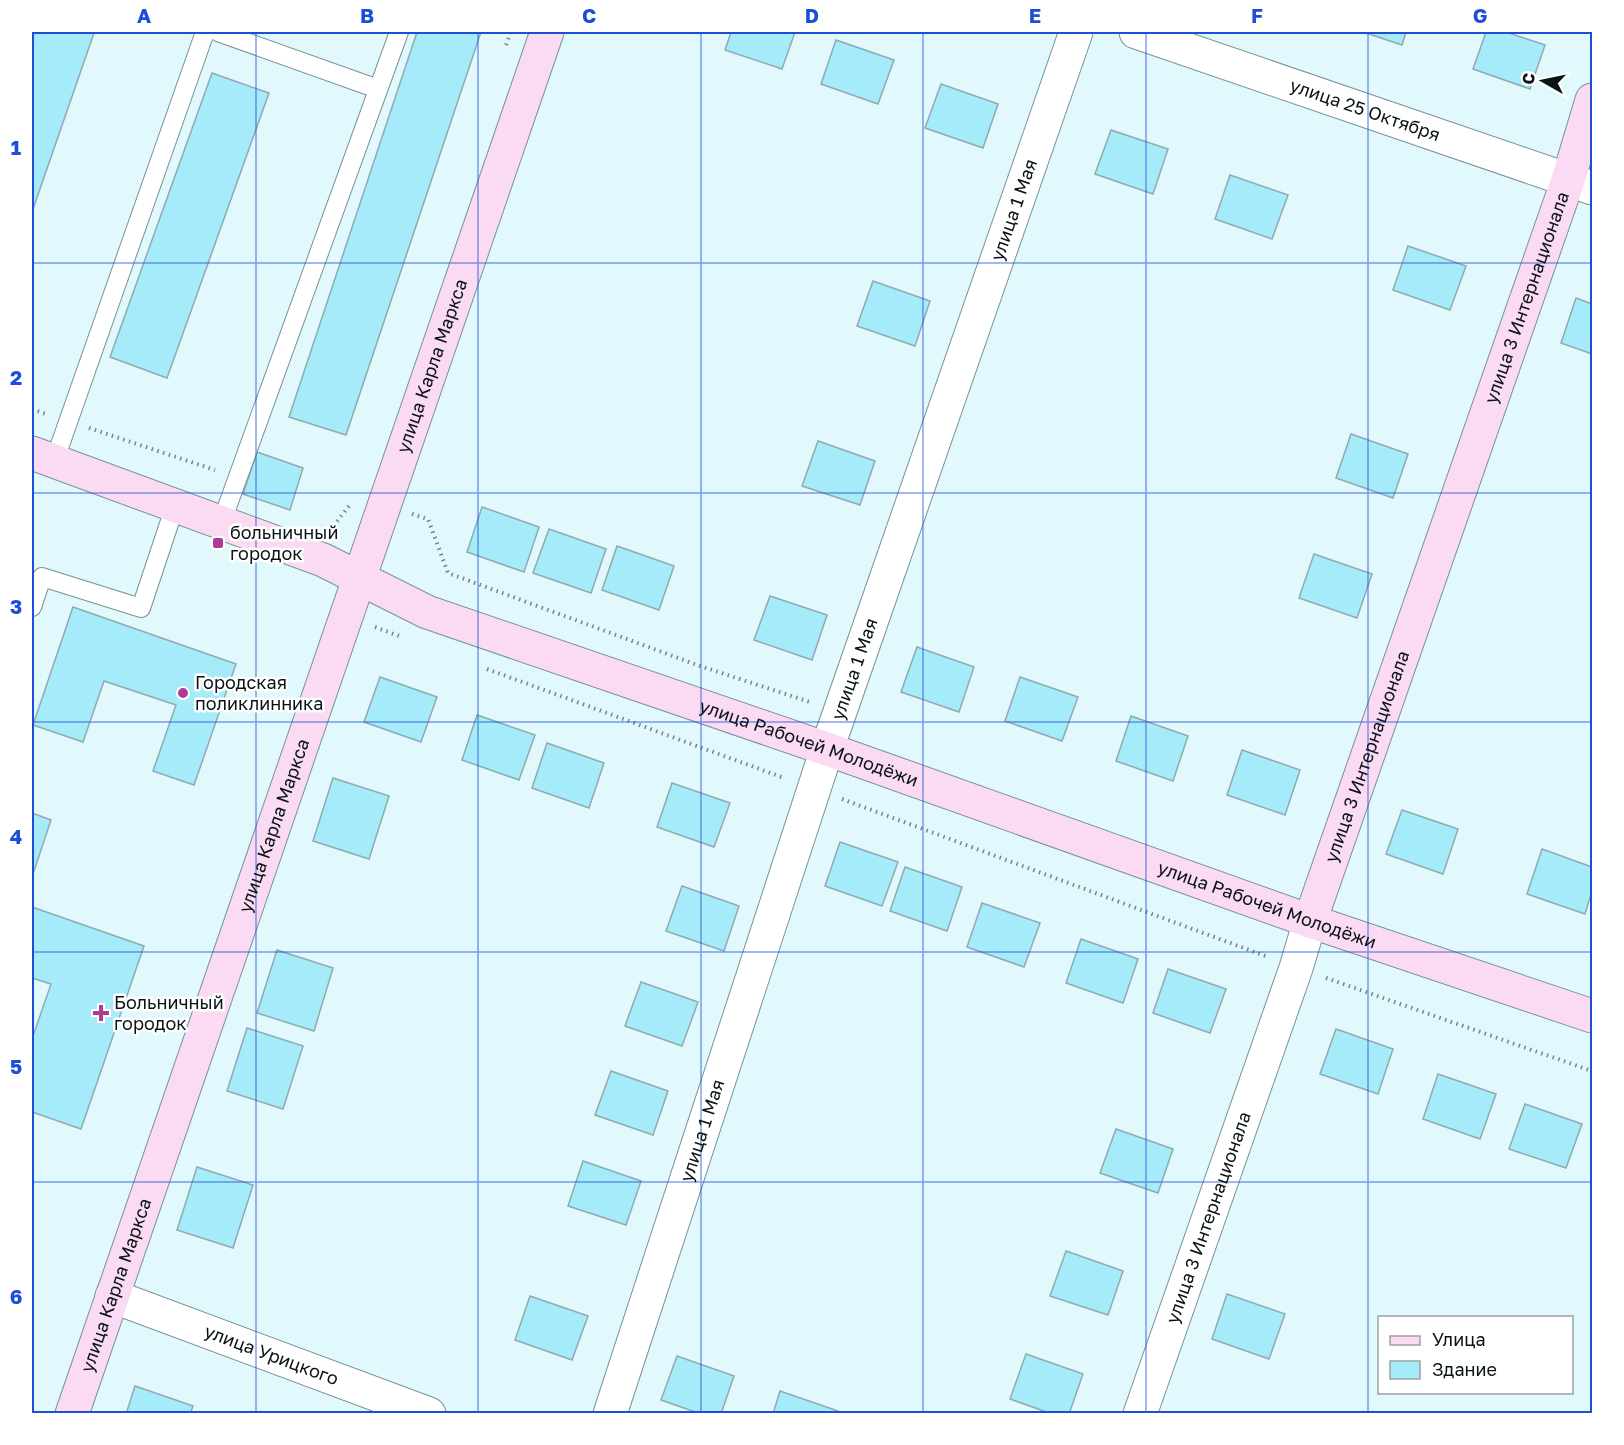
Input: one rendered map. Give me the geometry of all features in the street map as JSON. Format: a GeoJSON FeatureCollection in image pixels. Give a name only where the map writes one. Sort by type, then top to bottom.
{"type":"FeatureCollection","features":[{"type":"Feature","properties":{"kind":"main road","name":"улица Карла Маркса"},"geometry":{"type":"LineString","coordinates":[[72,1413],[547,32]]}},
{"type":"Feature","properties":{"kind":"main road","name":"улица 3 Интернационала"},"geometry":{"type":"LineString","coordinates":[[1310,921],[1580,184],[1593,100]]}},
{"type":"Feature","properties":{"kind":"main road","name":"улица Рабочей Молодёжи"},"geometry":{"type":"LineString","coordinates":[[43,458],[222,521],[323,560],[427,612],[827,748],[1310,921],[1593,1016]]}},
{"type":"Feature","properties":{"kind":"street","name":"улица 1 Мая"},"geometry":{"type":"LineString","coordinates":[[610,1413],[827,748],[1076,32]]}},
{"type":"Feature","properties":{"kind":"street","name":"улица 25 Октября"},"geometry":{"type":"LineString","coordinates":[[1136,32],[1580,184]]}},
{"type":"Feature","properties":{"kind":"street","name":"улица 3 Интернационала"},"geometry":{"type":"LineString","coordinates":[[1140,1413],[1296,968],[1310,921]]}},
{"type":"Feature","properties":{"kind":"street","name":"улица Урицкого"},"geometry":{"type":"LineString","coordinates":[[112,1296],[429,1413]]}},
{"type":"Feature","properties":{"kind":"lane"},"geometry":{"type":"LineString","coordinates":[[43,458],[69,422],[205,32]]}},
{"type":"Feature","properties":{"kind":"lane"},"geometry":{"type":"LineString","coordinates":[[218,32],[378,89]]}},
{"type":"Feature","properties":{"kind":"lane"},"geometry":{"type":"LineString","coordinates":[[222,521],[236,477],[399,32]]}},
{"type":"Feature","properties":{"kind":"lane"},"geometry":{"type":"LineString","coordinates":[[32,607],[42,577],[141,608],[175,506]]}},
{"type":"Feature","properties":{"kind":"path"},"geometry":{"type":"LineString","coordinates":[[503,54],[511,32]]}},
{"type":"Feature","properties":{"kind":"path"},"geometry":{"type":"LineString","coordinates":[[32,409],[236,477]]}},
{"type":"Feature","properties":{"kind":"path"},"geometry":{"type":"LineString","coordinates":[[323,560],[334,525],[354,500],[386,504],[428,519],[448,573],[700,666],[840,712]]}},
{"type":"Feature","properties":{"kind":"path"},"geometry":{"type":"LineString","coordinates":[[347,617],[407,639]]}},
{"type":"Feature","properties":{"kind":"path"},"geometry":{"type":"LineString","coordinates":[[484,668],[1296,968],[1593,1071]]}},
{"type":"Feature","properties":{"kind":"building"},"geometry":{"type":"Polygon","coordinates":[[[32,32],[94,33],[32,212],[32,32]]]}},
{"type":"Feature","properties":{"kind":"building"},"geometry":{"type":"Polygon","coordinates":[[[417,32],[481,32],[346,435],[289,417],[417,32]]]}},
{"type":"Feature","properties":{"kind":"building"},"geometry":{"type":"Polygon","coordinates":[[[731,32],[795,32],[782,69],[725,50],[731,32]]]}},
{"type":"Feature","properties":{"kind":"building"},"geometry":{"type":"Polygon","coordinates":[[[1363,32],[1406,32],[1402,45],[1363,32]]]}},
{"type":"Feature","properties":{"kind":"building"},"geometry":{"type":"Polygon","coordinates":[[[1486,32],[1506,32],[1545,45],[1530,89],[1473,69],[1486,32]]]}},
{"type":"Feature","properties":{"kind":"building"},"geometry":{"type":"Polygon","coordinates":[[[836,40],[894,60],[878,104],[821,84],[836,40]]]}},
{"type":"Feature","properties":{"kind":"building"},"geometry":{"type":"Polygon","coordinates":[[[212,73],[269,93],[167,378],[110,357],[212,73]]]}},
{"type":"Feature","properties":{"kind":"building"},"geometry":{"type":"Polygon","coordinates":[[[941,84],[998,104],[983,148],[925,128],[941,84]]]}},
{"type":"Feature","properties":{"kind":"building"},"geometry":{"type":"Polygon","coordinates":[[[1111,130],[1168,149],[1153,194],[1095,174],[1111,130]]]}},
{"type":"Feature","properties":{"kind":"building"},"geometry":{"type":"Polygon","coordinates":[[[1230,175],[1288,195],[1272,239],[1215,219],[1230,175]]]}},
{"type":"Feature","properties":{"kind":"building"},"geometry":{"type":"Polygon","coordinates":[[[1408,246],[1466,266],[1450,310],[1393,290],[1408,246]]]}},
{"type":"Feature","properties":{"kind":"building"},"geometry":{"type":"Polygon","coordinates":[[[873,281],[930,301],[915,346],[857,326],[873,281]]]}},
{"type":"Feature","properties":{"kind":"building"},"geometry":{"type":"Polygon","coordinates":[[[1576,298],[1592,304],[1592,354],[1561,343],[1576,298]]]}},
{"type":"Feature","properties":{"kind":"building"},"geometry":{"type":"Polygon","coordinates":[[[1351,434],[1408,454],[1393,498],[1336,478],[1351,434]]]}},
{"type":"Feature","properties":{"kind":"building"},"geometry":{"type":"Polygon","coordinates":[[[818,441],[875,461],[860,505],[802,486],[818,441]]]}},
{"type":"Feature","properties":{"kind":"building"},"geometry":{"type":"Polygon","coordinates":[[[257,452],[303,468],[290,510],[243,494],[257,452]]]}},
{"type":"Feature","properties":{"kind":"building"},"geometry":{"type":"Polygon","coordinates":[[[482,507],[539,527],[524,572],[467,552],[482,507]]]}},
{"type":"Feature","properties":{"kind":"building"},"geometry":{"type":"Polygon","coordinates":[[[549,529],[606,549],[591,593],[533,573],[549,529]]]}},
{"type":"Feature","properties":{"kind":"building"},"geometry":{"type":"Polygon","coordinates":[[[617,546],[674,566],[659,610],[602,590],[617,546]]]}},
{"type":"Feature","properties":{"kind":"building"},"geometry":{"type":"Polygon","coordinates":[[[1314,554],[1372,574],[1357,618],[1299,598],[1314,554]]]}},
{"type":"Feature","properties":{"kind":"building"},"geometry":{"type":"Polygon","coordinates":[[[770,596],[827,615],[812,660],[754,640],[770,596]]]}},
{"type":"Feature","properties":{"kind":"building","name":"Городская поликлинника"},"geometry":{"type":"Polygon","coordinates":[[[73,607],[236,664],[194,785],[153,771],[176,705],[104,681],[83,742],[33,725],[73,607]]]}},
{"type":"Feature","properties":{"kind":"building"},"geometry":{"type":"Polygon","coordinates":[[[917,647],[974,667],[959,712],[901,692],[917,647]]]}},
{"type":"Feature","properties":{"kind":"building"},"geometry":{"type":"Polygon","coordinates":[[[380,677],[437,697],[421,742],[364,722],[380,677]]]}},
{"type":"Feature","properties":{"kind":"building"},"geometry":{"type":"Polygon","coordinates":[[[1020,677],[1078,697],[1062,741],[1005,721],[1020,677]]]}},
{"type":"Feature","properties":{"kind":"building"},"geometry":{"type":"Polygon","coordinates":[[[477,715],[535,735],[519,780],[462,760],[477,715]]]}},
{"type":"Feature","properties":{"kind":"building"},"geometry":{"type":"Polygon","coordinates":[[[1131,716],[1188,736],[1173,781],[1116,761],[1131,716]]]}},
{"type":"Feature","properties":{"kind":"building"},"geometry":{"type":"Polygon","coordinates":[[[547,743],[604,763],[589,808],[532,788],[547,743]]]}},
{"type":"Feature","properties":{"kind":"building"},"geometry":{"type":"Polygon","coordinates":[[[1242,750],[1300,770],[1285,815],[1227,795],[1242,750]]]}},
{"type":"Feature","properties":{"kind":"building"},"geometry":{"type":"Polygon","coordinates":[[[333,778],[389,796],[369,859],[313,841],[333,778]]]}},
{"type":"Feature","properties":{"kind":"building"},"geometry":{"type":"Polygon","coordinates":[[[672,783],[730,803],[714,847],[657,827],[672,783]]]}},
{"type":"Feature","properties":{"kind":"building"},"geometry":{"type":"Polygon","coordinates":[[[1402,810],[1458,829],[1443,874],[1386,854],[1402,810]]]}},
{"type":"Feature","properties":{"kind":"building"},"geometry":{"type":"Polygon","coordinates":[[[32,813],[51,820],[32,877],[32,813]]]}},
{"type":"Feature","properties":{"kind":"building"},"geometry":{"type":"Polygon","coordinates":[[[840,842],[898,862],[882,906],[825,886],[840,842]]]}},
{"type":"Feature","properties":{"kind":"building"},"geometry":{"type":"Polygon","coordinates":[[[1542,849],[1592,867],[1592,891],[1585,914],[1527,894],[1542,849]]]}},
{"type":"Feature","properties":{"kind":"building"},"geometry":{"type":"Polygon","coordinates":[[[905,867],[962,887],[947,931],[890,911],[905,867]]]}},
{"type":"Feature","properties":{"kind":"building"},"geometry":{"type":"Polygon","coordinates":[[[682,886],[739,906],[724,951],[666,931],[682,886]]]}},
{"type":"Feature","properties":{"kind":"building"},"geometry":{"type":"Polygon","coordinates":[[[982,903],[1040,923],[1024,967],[967,947],[982,903]]]}},
{"type":"Feature","properties":{"kind":"building"},"geometry":{"type":"Polygon","coordinates":[[[32,907],[144,946],[81,1129],[32,1112],[32,1039],[51,984],[32,978],[32,907]]]}},
{"type":"Feature","properties":{"kind":"building"},"geometry":{"type":"Polygon","coordinates":[[[1081,939],[1138,959],[1123,1003],[1066,983],[1081,939]]]}},
{"type":"Feature","properties":{"kind":"building"},"geometry":{"type":"Polygon","coordinates":[[[277,950],[333,968],[314,1031],[257,1013],[277,950]]]}},
{"type":"Feature","properties":{"kind":"building"},"geometry":{"type":"Polygon","coordinates":[[[1168,969],[1226,989],[1210,1033],[1153,1013],[1168,969]]]}},
{"type":"Feature","properties":{"kind":"building"},"geometry":{"type":"Polygon","coordinates":[[[641,982],[698,1002],[682,1046],[625,1026],[641,982]]]}},
{"type":"Feature","properties":{"kind":"building"},"geometry":{"type":"Polygon","coordinates":[[[247,1028],[303,1046],[283,1109],[227,1091],[247,1028]]]}},
{"type":"Feature","properties":{"kind":"building"},"geometry":{"type":"Polygon","coordinates":[[[1336,1029],[1393,1049],[1378,1094],[1320,1074],[1336,1029]]]}},
{"type":"Feature","properties":{"kind":"building"},"geometry":{"type":"Polygon","coordinates":[[[611,1071],[668,1091],[653,1135],[595,1115],[611,1071]]]}},
{"type":"Feature","properties":{"kind":"building"},"geometry":{"type":"Polygon","coordinates":[[[1438,1074],[1496,1094],[1480,1139],[1423,1119],[1438,1074]]]}},
{"type":"Feature","properties":{"kind":"building"},"geometry":{"type":"Polygon","coordinates":[[[1525,1104],[1582,1124],[1566,1168],[1509,1149],[1525,1104]]]}},
{"type":"Feature","properties":{"kind":"building"},"geometry":{"type":"Polygon","coordinates":[[[1116,1129],[1173,1149],[1158,1193],[1100,1173],[1116,1129]]]}},
{"type":"Feature","properties":{"kind":"building"},"geometry":{"type":"Polygon","coordinates":[[[583,1161],[641,1181],[626,1225],[568,1206],[583,1161]]]}},
{"type":"Feature","properties":{"kind":"building"},"geometry":{"type":"Polygon","coordinates":[[[197,1167],[253,1185],[233,1248],[177,1230],[197,1167]]]}},
{"type":"Feature","properties":{"kind":"building"},"geometry":{"type":"Polygon","coordinates":[[[1066,1251],[1123,1271],[1108,1315],[1050,1296],[1066,1251]]]}},
{"type":"Feature","properties":{"kind":"building"},"geometry":{"type":"Polygon","coordinates":[[[1227,1294],[1285,1314],[1269,1359],[1212,1339],[1227,1294]]]}},
{"type":"Feature","properties":{"kind":"building"},"geometry":{"type":"Polygon","coordinates":[[[530,1296],[588,1316],[572,1360],[515,1340],[530,1296]]]}},
{"type":"Feature","properties":{"kind":"building"},"geometry":{"type":"Polygon","coordinates":[[[1026,1354],[1083,1374],[1069,1414],[1052,1414],[1010,1399],[1026,1354]]]}},
{"type":"Feature","properties":{"kind":"building"},"geometry":{"type":"Polygon","coordinates":[[[677,1356],[734,1376],[721,1414],[701,1414],[661,1400],[677,1356]]]}},
{"type":"Feature","properties":{"kind":"building"},"geometry":{"type":"Polygon","coordinates":[[[135,1386],[193,1406],[190,1414],[126,1414],[135,1386]]]}},
{"type":"Feature","properties":{"kind":"building"},"geometry":{"type":"Polygon","coordinates":[[[780,1391],[838,1411],[837,1414],[773,1414],[780,1391]]]}},
{"type":"Feature","properties":{"kind":"place","name":"больничный городок"},"geometry":{"type":"Point","coordinates":[218,543]}},
{"type":"Feature","properties":{"kind":"place","name":"Городская поликлинника"},"geometry":{"type":"Point","coordinates":[183,693]}},
{"type":"Feature","properties":{"kind":"place","name":"Больничный городок"},"geometry":{"type":"Point","coordinates":[101,1013]}}]}
